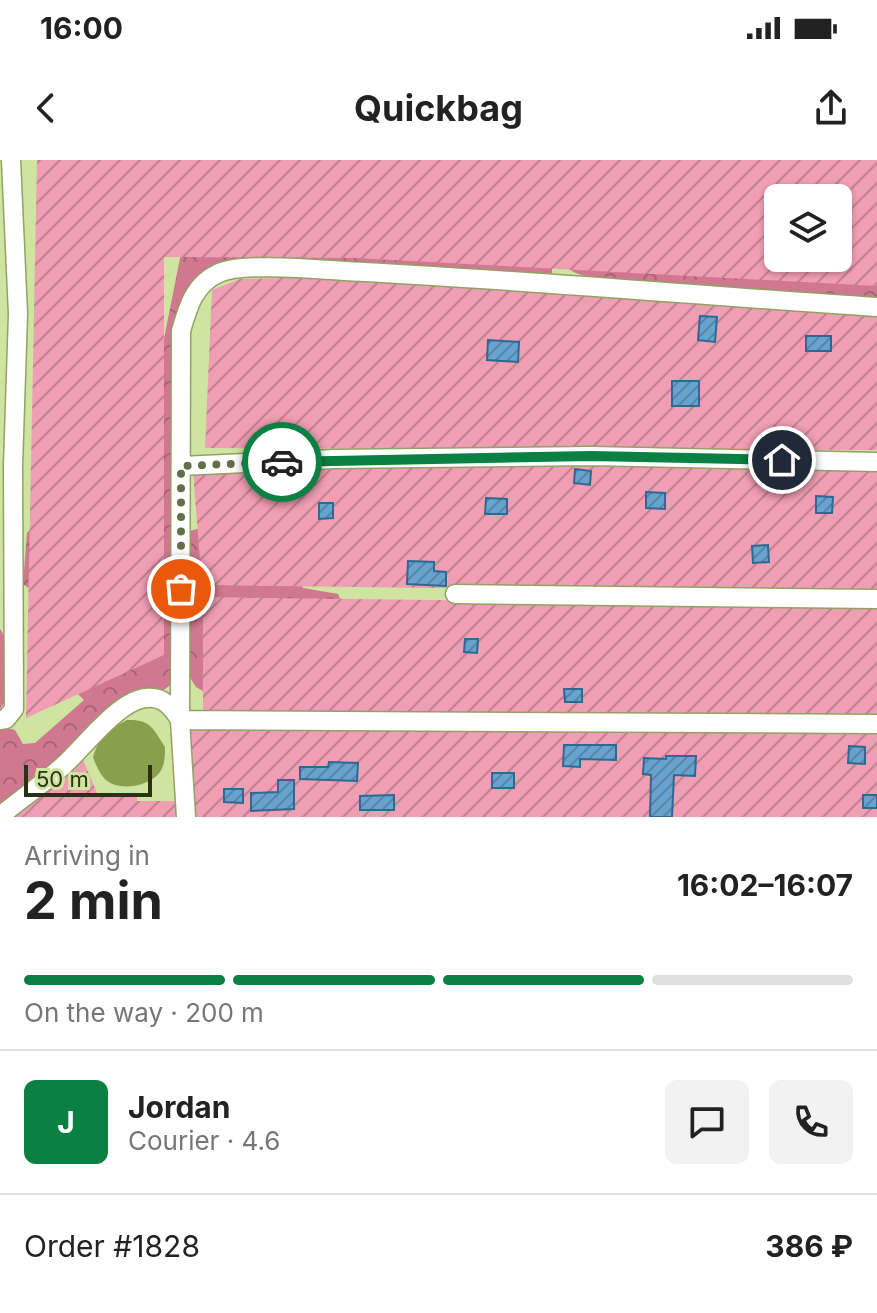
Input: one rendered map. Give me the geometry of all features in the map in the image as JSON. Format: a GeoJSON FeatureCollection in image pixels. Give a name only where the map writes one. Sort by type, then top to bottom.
{"type":"FeatureCollection","features":[{"type":"Feature","properties":{"kind":"lane"},"geometry":{"type":"LineString","coordinates":[[0,720],[6,719],[14,709],[13,466],[18,314],[11,160]]}},
{"type":"Feature","properties":{"kind":"lane"},"geometry":{"type":"LineString","coordinates":[[186,817],[180,720],[181,331],[190,301],[204,281],[222,271],[240,268],[293,269],[500,279],[877,307]]}},
{"type":"Feature","properties":{"kind":"lane"},"geometry":{"type":"LineString","coordinates":[[181,466],[334,459],[591,456],[877,462]]}},
{"type":"Feature","properties":{"kind":"lane"},"geometry":{"type":"LineString","coordinates":[[455,594],[877,599]]}},
{"type":"Feature","properties":{"kind":"lane"},"geometry":{"type":"LineString","coordinates":[[0,816],[65,765],[103,724],[137,700],[149,697],[164,700],[180,720]]}},
{"type":"Feature","properties":{"kind":"lane"},"geometry":{"type":"LineString","coordinates":[[180,720],[877,724]]}},
{"type":"Feature","properties":{"kind":"green space"},"geometry":{"type":"Polygon","coordinates":[[[195,236],[552,264],[552,273],[542,276],[227,265],[188,299],[178,522],[190,531],[204,527],[297,574],[303,588],[338,594],[345,610],[218,700],[196,687],[189,676],[182,677],[51,769],[36,772],[31,785],[0,810],[0,726],[15,730],[23,744],[35,743],[84,700],[75,691],[34,592],[23,584],[27,533],[158,392],[164,339],[181,253],[195,236]]]}},
{"type":"Feature","properties":{"kind":"green space"},"geometry":{"type":"Polygon","coordinates":[[[877,246],[877,309],[631,284],[624,280],[584,276],[569,269],[570,260],[764,266],[764,272],[852,272],[852,254],[877,246]]]}},
{"type":"Feature","properties":{"kind":"green space"},"geometry":{"type":"Polygon","coordinates":[[[0,629],[11,647],[11,694],[0,709],[0,629]]]}},
{"type":"Feature","properties":{"kind":"shaded area"},"geometry":{"type":"Polygon","coordinates":[[[37,160],[877,160],[877,286],[355,258],[164,257],[164,655],[26,718],[37,160]]]}},
{"type":"Feature","properties":{"kind":"shaded area"},"geometry":{"type":"Polygon","coordinates":[[[327,277],[877,313],[877,450],[205,448],[212,290],[240,279],[327,277]]]}},
{"type":"Feature","properties":{"kind":"shaded area"},"geometry":{"type":"Polygon","coordinates":[[[574,461],[877,468],[877,594],[202,585],[193,472],[574,461]]]}},
{"type":"Feature","properties":{"kind":"shaded area"},"geometry":{"type":"Polygon","coordinates":[[[203,597],[877,606],[877,717],[203,710],[203,597]]]}},
{"type":"Feature","properties":{"kind":"shaded area"},"geometry":{"type":"Polygon","coordinates":[[[127,720],[141,721],[150,726],[165,747],[164,760],[160,772],[149,781],[134,786],[119,786],[106,780],[93,757],[106,735],[127,720]]]}},
{"type":"Feature","properties":{"kind":"shaded area"},"geometry":{"type":"Polygon","coordinates":[[[193,727],[877,731],[877,817],[192,817],[188,733],[193,727]]]}},
{"type":"Feature","properties":{"kind":"shaded area"},"geometry":{"type":"Polygon","coordinates":[[[83,760],[98,795],[137,794],[137,801],[179,801],[180,817],[10,817],[83,760]]]}},
{"type":"Feature","properties":{"kind":"building"},"geometry":{"type":"Polygon","coordinates":[[[700,316],[717,317],[715,342],[698,340],[700,316]]]}},
{"type":"Feature","properties":{"kind":"building"},"geometry":{"type":"Polygon","coordinates":[[[806,336],[831,336],[831,351],[806,351],[806,336]]]}},
{"type":"Feature","properties":{"kind":"building"},"geometry":{"type":"Polygon","coordinates":[[[488,340],[519,342],[518,362],[487,360],[488,340]]]}},
{"type":"Feature","properties":{"kind":"building"},"geometry":{"type":"Polygon","coordinates":[[[672,381],[699,381],[699,406],[672,406],[672,381]]]}},
{"type":"Feature","properties":{"kind":"building"},"geometry":{"type":"Polygon","coordinates":[[[575,469],[591,471],[590,485],[574,483],[575,469]]]}},
{"type":"Feature","properties":{"kind":"building"},"geometry":{"type":"Polygon","coordinates":[[[646,492],[665,493],[665,509],[646,508],[646,492]]]}},
{"type":"Feature","properties":{"kind":"building"},"geometry":{"type":"Polygon","coordinates":[[[816,496],[833,497],[832,513],[816,513],[816,496]]]}},
{"type":"Feature","properties":{"kind":"building"},"geometry":{"type":"Polygon","coordinates":[[[486,498],[507,499],[507,514],[485,514],[486,498]]]}},
{"type":"Feature","properties":{"kind":"building"},"geometry":{"type":"Polygon","coordinates":[[[319,503],[333,503],[333,518],[319,519],[319,503]]]}},
{"type":"Feature","properties":{"kind":"building"},"geometry":{"type":"Polygon","coordinates":[[[768,545],[769,562],[753,563],[752,546],[768,545]]]}},
{"type":"Feature","properties":{"kind":"building"},"geometry":{"type":"Polygon","coordinates":[[[408,561],[434,562],[434,571],[446,572],[446,586],[407,584],[408,561]]]}},
{"type":"Feature","properties":{"kind":"building"},"geometry":{"type":"Polygon","coordinates":[[[465,639],[478,639],[477,653],[464,652],[465,639]]]}},
{"type":"Feature","properties":{"kind":"building"},"geometry":{"type":"Polygon","coordinates":[[[564,689],[582,689],[582,702],[565,702],[564,689]]]}},
{"type":"Feature","properties":{"kind":"building"},"geometry":{"type":"Polygon","coordinates":[[[564,745],[616,745],[616,760],[580,759],[580,767],[563,766],[564,745]]]}},
{"type":"Feature","properties":{"kind":"building"},"geometry":{"type":"Polygon","coordinates":[[[849,746],[865,747],[865,764],[848,763],[849,746]]]}},
{"type":"Feature","properties":{"kind":"building"},"geometry":{"type":"Polygon","coordinates":[[[666,756],[696,756],[695,776],[674,775],[672,817],[650,817],[651,775],[643,774],[644,758],[666,759],[666,756]]]}},
{"type":"Feature","properties":{"kind":"building"},"geometry":{"type":"Polygon","coordinates":[[[329,762],[358,763],[357,781],[300,779],[300,767],[328,767],[329,762]]]}},
{"type":"Feature","properties":{"kind":"building"},"geometry":{"type":"Polygon","coordinates":[[[492,773],[514,773],[514,788],[492,788],[492,773]]]}},
{"type":"Feature","properties":{"kind":"building"},"geometry":{"type":"Polygon","coordinates":[[[278,780],[294,780],[294,809],[251,811],[251,793],[278,792],[278,780]]]}},
{"type":"Feature","properties":{"kind":"building"},"geometry":{"type":"Polygon","coordinates":[[[224,789],[243,789],[243,803],[224,802],[224,789]]]}},
{"type":"Feature","properties":{"kind":"building"},"geometry":{"type":"Polygon","coordinates":[[[394,795],[394,810],[360,810],[360,796],[394,795]]]}},
{"type":"Feature","properties":{"kind":"building"},"geometry":{"type":"Polygon","coordinates":[[[863,795],[877,795],[877,808],[863,808],[863,795]]]}},
{"type":"Feature","properties":{"kind":"way so far"},"geometry":{"type":"LineString","coordinates":[[181,589],[181,466],[282,462]]}},
{"type":"Feature","properties":{"kind":"route"},"geometry":{"type":"LineString","coordinates":[[282,462],[591,456],[782,460]]}}]}
